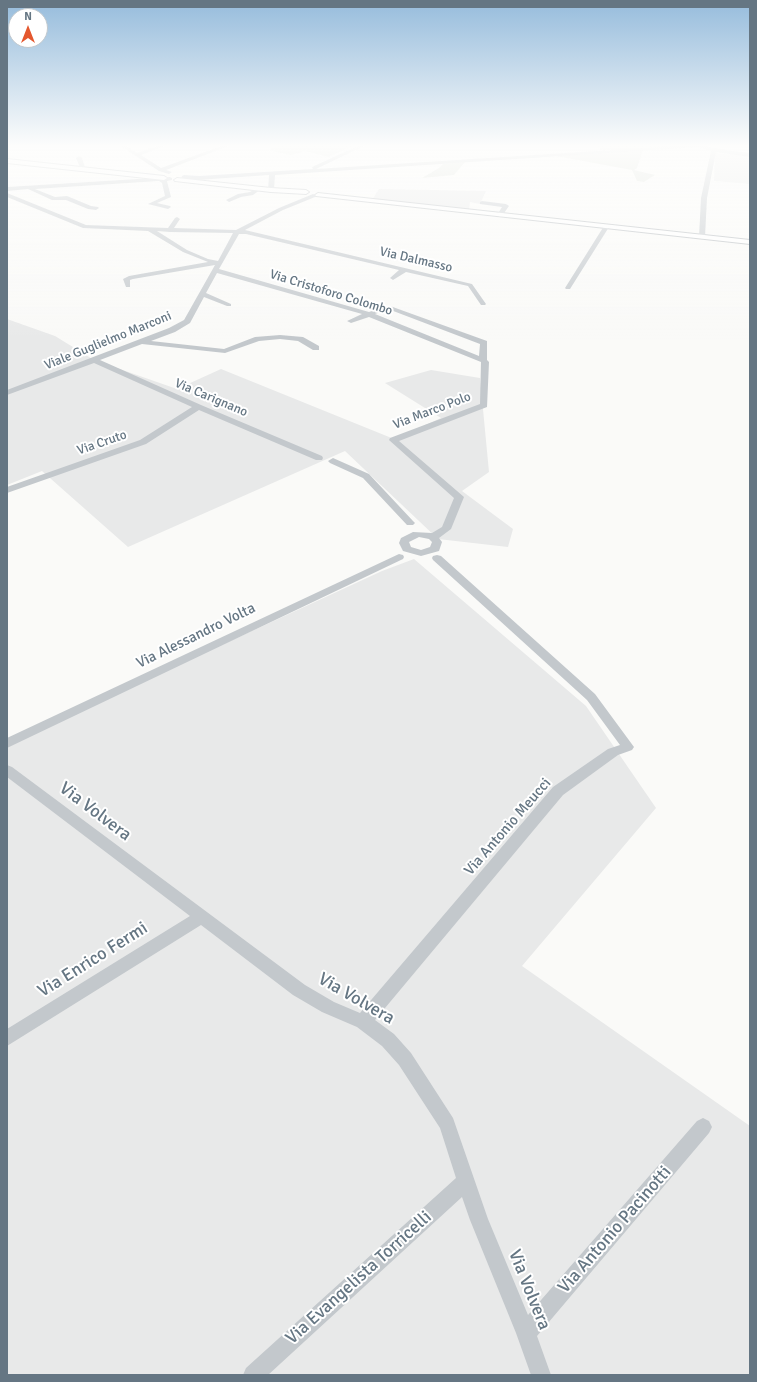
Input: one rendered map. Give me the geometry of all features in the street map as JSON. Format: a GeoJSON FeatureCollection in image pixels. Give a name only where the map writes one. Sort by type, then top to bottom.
{"type":"FeatureCollection","features":[{"type":"Feature","properties":{"kind":"main road"},"geometry":{"type":"LineString","coordinates":[[449,209],[750,242]]}},
{"type":"Feature","properties":{"kind":"street","name":"Via Dalmasso"},"geometry":{"type":"LineString","coordinates":[[42,209],[85,227],[246,232],[470,285],[483,304]]}},
{"type":"Feature","properties":{"kind":"street"},"geometry":{"type":"LineString","coordinates":[[237,232],[281,209]]}},
{"type":"Feature","properties":{"kind":"street"},"geometry":{"type":"LineString","coordinates":[[500,215],[504,209]]}},
{"type":"Feature","properties":{"kind":"street"},"geometry":{"type":"LineString","coordinates":[[702,237],[703,209]]}},
{"type":"Feature","properties":{"kind":"street"},"geometry":{"type":"LineString","coordinates":[[170,230],[177,219]]}},
{"type":"Feature","properties":{"kind":"street"},"geometry":{"type":"LineString","coordinates":[[124,220],[141,229]]}},
{"type":"Feature","properties":{"kind":"street"},"geometry":{"type":"LineString","coordinates":[[568,288],[606,227]]}},
{"type":"Feature","properties":{"kind":"street","name":"Via Cristoforo Colombo"},"geometry":{"type":"LineString","coordinates":[[149,230],[185,251],[217,266],[368,314],[483,360]]}},
{"type":"Feature","properties":{"kind":"street","name":"Viale Guglielmo Marconi"},"geometry":{"type":"LineString","coordinates":[[7,393],[172,330],[187,321],[237,232]]}},
{"type":"Feature","properties":{"kind":"street"},"geometry":{"type":"LineString","coordinates":[[128,286],[126,279],[131,277],[217,266]]}},
{"type":"Feature","properties":{"kind":"street"},"geometry":{"type":"LineString","coordinates":[[393,278],[404,270]]}},
{"type":"Feature","properties":{"kind":"street"},"geometry":{"type":"LineString","coordinates":[[202,294],[229,305]]}},
{"type":"Feature","properties":{"kind":"street","name":"Via Marco Polo"},"geometry":{"type":"LineString","coordinates":[[351,321],[388,307],[484,343],[484,405],[392,440],[459,497],[446,530],[428,536]]}},
{"type":"Feature","properties":{"kind":"street"},"geometry":{"type":"LineString","coordinates":[[141,342],[225,351],[258,339],[280,336],[300,339],[316,348]]}},
{"type":"Feature","properties":{"kind":"street","name":"Via Carignano"},"geometry":{"type":"LineString","coordinates":[[94,360],[198,407],[319,458]]}},
{"type":"Feature","properties":{"kind":"street"},"geometry":{"type":"LineString","coordinates":[[7,388],[16,390]]}},
{"type":"Feature","properties":{"kind":"street","name":"Via Cruto"},"geometry":{"type":"LineString","coordinates":[[7,490],[143,442],[198,407]]}},
{"type":"Feature","properties":{"kind":"street"},"geometry":{"type":"LineString","coordinates":[[333,461],[366,476],[410,523],[437,542],[437,546],[428,553],[407,549],[405,546]]}},
{"type":"Feature","properties":{"kind":"street"},"geometry":{"type":"LineString","coordinates":[[410,523],[412,535]]}},
{"type":"Feature","properties":{"kind":"street"},"geometry":{"type":"LineString","coordinates":[[399,557],[404,551],[405,540],[412,535],[428,536]]}},
{"type":"Feature","properties":{"kind":"street","name":"Via Alessandro Volta"},"geometry":{"type":"LineString","coordinates":[[7,744],[399,557],[428,553]]}},
{"type":"Feature","properties":{"kind":"street","name":"Via Antonio Meucci"},"geometry":{"type":"LineString","coordinates":[[363,1022],[558,791],[613,752],[628,747],[591,697],[428,553]]}},
{"type":"Feature","properties":{"kind":"street","name":"Via Volvera"},"geometry":{"type":"LineString","coordinates":[[7,770],[299,990],[328,1007],[363,1022],[388,1040],[405,1059],[447,1124],[479,1220],[526,1333],[541,1375]]}},
{"type":"Feature","properties":{"kind":"street","name":"Via Enrico Fermi"},"geometry":{"type":"LineString","coordinates":[[7,1038],[201,917]]}},
{"type":"Feature","properties":{"kind":"street","name":"Via Antonio Pacinotti"},"geometry":{"type":"LineString","coordinates":[[526,1333],[704,1127]]}},
{"type":"Feature","properties":{"kind":"street","name":"Via Evangelista Torricelli"},"geometry":{"type":"LineString","coordinates":[[253,1375],[466,1181]]}},
{"type":"Feature","properties":{"kind":"shaded area"},"geometry":{"type":"Polygon","coordinates":[[[7,319],[55,336],[94,360],[177,389],[221,369],[394,439],[441,418],[385,383],[431,370],[480,378],[489,472],[462,491],[513,529],[508,547],[438,539],[345,451],[128,547],[42,471],[7,485],[7,319]]]}},
{"type":"Feature","properties":{"kind":"shaded area"},"geometry":{"type":"Polygon","coordinates":[[[414,559],[586,706],[656,808],[522,966],[750,1126],[750,1375],[7,1375],[7,744],[382,571],[414,559]]]}}]}
